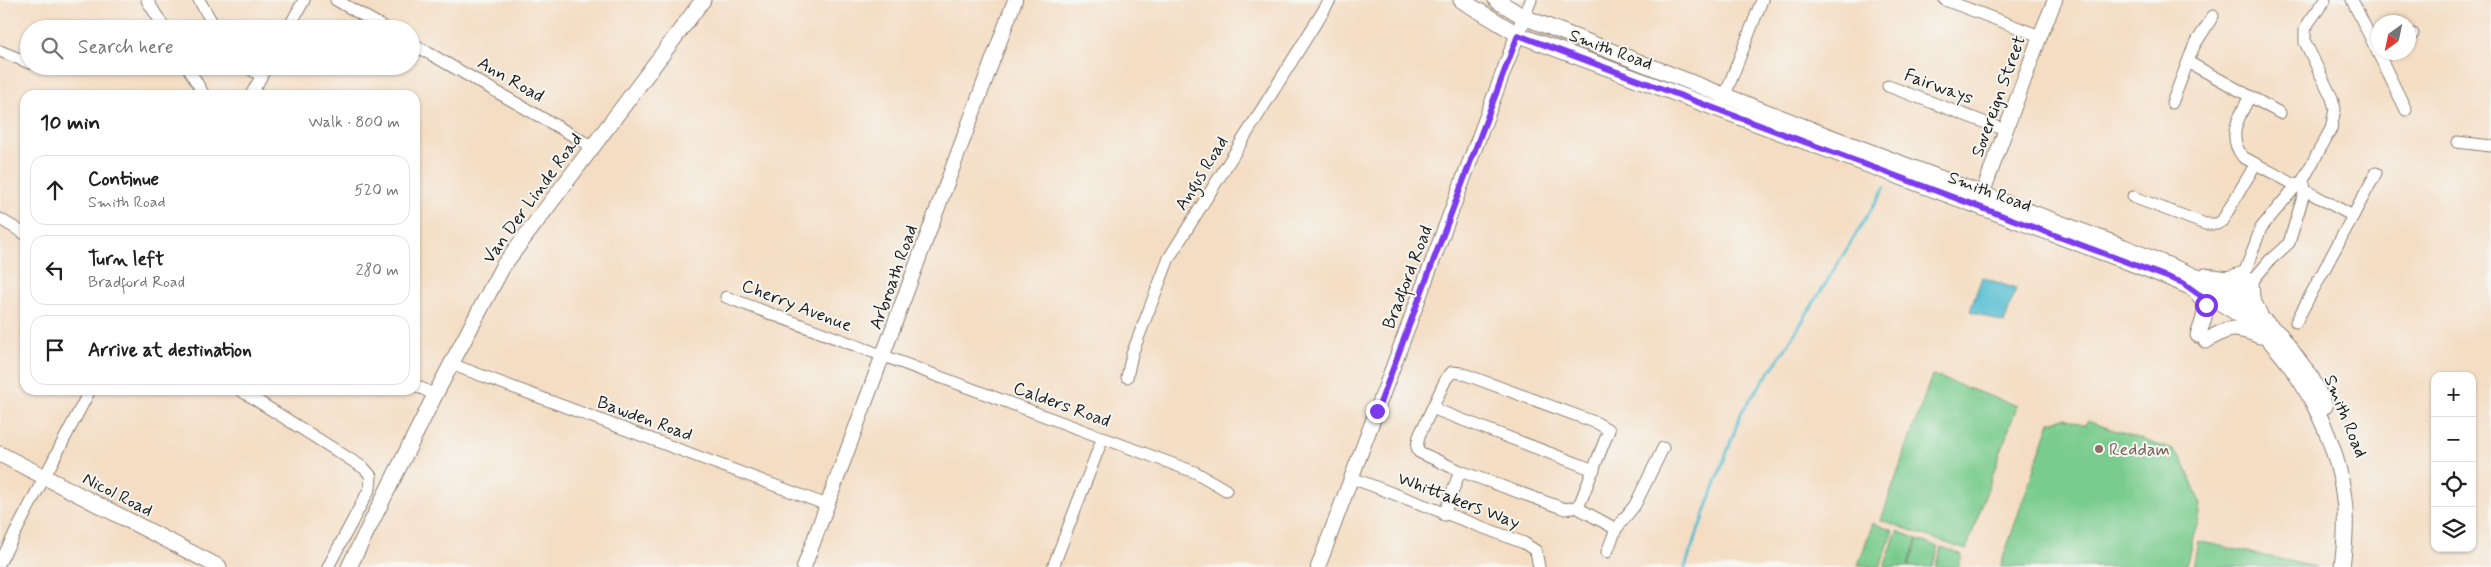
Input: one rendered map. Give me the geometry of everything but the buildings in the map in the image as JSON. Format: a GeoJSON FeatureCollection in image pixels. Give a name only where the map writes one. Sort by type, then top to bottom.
{"type":"FeatureCollection","features":[{"type":"Feature","properties":{"kind":"main road","name":"Van Der Linde Road"},"geometry":{"type":"LineString","coordinates":[[349,567],[435,395],[503,266],[702,0]]}},
{"type":"Feature","properties":{"kind":"main road","name":"Smith Road"},"geometry":{"type":"LineString","coordinates":[[1461,0],[1518,35],[1719,109],[1979,200],[2190,280],[2261,316],[2292,349],[2349,471],[2356,524],[2352,567]]}},
{"type":"Feature","properties":{"kind":"main road","name":"Smith Road"},"geometry":{"type":"LineString","coordinates":[[1496,0],[1524,17],[1725,94],[1979,200]]}},
{"type":"Feature","properties":{"kind":"main road"},"geometry":{"type":"LineString","coordinates":[[2190,280],[2248,278],[2252,298],[2261,316]]}},
{"type":"Feature","properties":{"kind":"main road"},"geometry":{"type":"LineString","coordinates":[[2190,280],[2207,308],[2202,338],[2232,328],[2268,340]]}},
{"type":"Feature","properties":{"kind":"main road","name":"Smith Road"},"geometry":{"type":"LineString","coordinates":[[2230,301],[2288,362],[2316,399],[2340,474],[2344,498],[2346,537],[2342,567]]}},
{"type":"Feature","properties":{"kind":"main road","name":"Nicol Road"},"geometry":{"type":"LineString","coordinates":[[0,454],[219,567]]}},
{"type":"Feature","properties":{"kind":"street"},"geometry":{"type":"LineString","coordinates":[[147,0],[159,20]]}},
{"type":"Feature","properties":{"kind":"street"},"geometry":{"type":"LineString","coordinates":[[199,0],[211,20]]}},
{"type":"Feature","properties":{"kind":"street"},"geometry":{"type":"LineString","coordinates":[[293,20],[304,0]]}},
{"type":"Feature","properties":{"kind":"street"},"geometry":{"type":"LineString","coordinates":[[336,0],[370,20]]}},
{"type":"Feature","properties":{"kind":"street","name":"Arbroath Road"},"geometry":{"type":"LineString","coordinates":[[804,567],[1015,0]]}},
{"type":"Feature","properties":{"kind":"street","name":"Angus Road"},"geometry":{"type":"LineString","coordinates":[[1127,377],[1132,354],[1169,258],[1330,0]]}},
{"type":"Feature","properties":{"kind":"street","name":"Bradford Road"},"geometry":{"type":"LineString","coordinates":[[1318,567],[1531,0]]}},
{"type":"Feature","properties":{"kind":"street"},"geometry":{"type":"LineString","coordinates":[[1719,109],[1762,0]]}},
{"type":"Feature","properties":{"kind":"street"},"geometry":{"type":"LineString","coordinates":[[1945,0],[2040,36]]}},
{"type":"Feature","properties":{"kind":"street","name":"Sovereign Street"},"geometry":{"type":"LineString","coordinates":[[1979,200],[2055,0]]}},
{"type":"Feature","properties":{"kind":"street"},"geometry":{"type":"LineString","coordinates":[[2248,278],[2253,249],[2265,222],[2301,185],[2331,129],[2335,114],[2332,98],[2305,42],[2305,30],[2324,0]]}},
{"type":"Feature","properties":{"kind":"street"},"geometry":{"type":"LineString","coordinates":[[2352,0],[2371,30]]}},
{"type":"Feature","properties":{"kind":"street"},"geometry":{"type":"LineString","coordinates":[[2172,103],[2197,39],[2213,16]]}},
{"type":"Feature","properties":{"kind":"street","name":"Ann Road"},"geometry":{"type":"LineString","coordinates":[[420,48],[593,147]]}},
{"type":"Feature","properties":{"kind":"street"},"geometry":{"type":"LineString","coordinates":[[0,50],[20,59]]}},
{"type":"Feature","properties":{"kind":"street"},"geometry":{"type":"LineString","coordinates":[[2385,60],[2406,110]]}},
{"type":"Feature","properties":{"kind":"street"},"geometry":{"type":"LineString","coordinates":[[2188,62],[2280,112]]}},
{"type":"Feature","properties":{"kind":"street"},"geometry":{"type":"LineString","coordinates":[[192,75],[201,90]]}},
{"type":"Feature","properties":{"kind":"street"},"geometry":{"type":"LineString","coordinates":[[254,90],[262,75]]}},
{"type":"Feature","properties":{"kind":"street","name":"Fairways"},"geometry":{"type":"LineString","coordinates":[[1888,86],[2005,130]]}},
{"type":"Feature","properties":{"kind":"street"},"geometry":{"type":"LineString","coordinates":[[2250,96],[2237,120],[2234,141],[2243,157],[2301,185],[2353,216]]}},
{"type":"Feature","properties":{"kind":"street"},"geometry":{"type":"LineString","coordinates":[[2457,142],[2491,146]]}},
{"type":"Feature","properties":{"kind":"street"},"geometry":{"type":"LineString","coordinates":[[2133,197],[2205,224],[2217,224],[2226,216],[2255,164]]}},
{"type":"Feature","properties":{"kind":"street"},"geometry":{"type":"LineString","coordinates":[[2296,322],[2376,173]]}},
{"type":"Feature","properties":{"kind":"street"},"geometry":{"type":"LineString","coordinates":[[2230,301],[2248,278],[2289,243],[2301,185]]}},
{"type":"Feature","properties":{"kind":"street"},"geometry":{"type":"LineString","coordinates":[[0,219],[20,231]]}},
{"type":"Feature","properties":{"kind":"street"},"geometry":{"type":"LineString","coordinates":[[2253,249],[2270,260]]}},
{"type":"Feature","properties":{"kind":"street","name":"Cherry Avenue"},"geometry":{"type":"LineString","coordinates":[[726,297],[883,356]]}},
{"type":"Feature","properties":{"kind":"street","name":"Calders Road"},"geometry":{"type":"LineString","coordinates":[[883,356],[1197,473],[1226,490]]}},
{"type":"Feature","properties":{"kind":"street","name":"Bawden Road"},"geometry":{"type":"LineString","coordinates":[[451,364],[827,504]]}},
{"type":"Feature","properties":{"kind":"street"},"geometry":{"type":"LineString","coordinates":[[1456,372],[1597,423],[1609,430],[1594,470],[1580,503],[1576,507],[1565,509],[1460,471],[1422,455],[1417,447],[1420,436],[1449,375],[1456,372]]}},
{"type":"Feature","properties":{"kind":"street"},"geometry":{"type":"LineString","coordinates":[[420,388],[435,395]]}},
{"type":"Feature","properties":{"kind":"street"},"geometry":{"type":"LineString","coordinates":[[0,562],[87,395]]}},
{"type":"Feature","properties":{"kind":"street"},"geometry":{"type":"LineString","coordinates":[[248,395],[364,468],[371,476],[370,488],[328,567]]}},
{"type":"Feature","properties":{"kind":"street"},"geometry":{"type":"LineString","coordinates":[[1434,409],[1594,470]]}},
{"type":"Feature","properties":{"kind":"street"},"geometry":{"type":"LineString","coordinates":[[1053,567],[1102,437]]}},
{"type":"Feature","properties":{"kind":"street"},"geometry":{"type":"LineString","coordinates":[[1607,552],[1616,529],[1635,505],[1663,448]]}},
{"type":"Feature","properties":{"kind":"street"},"geometry":{"type":"LineString","coordinates":[[1444,514],[1460,471]]}},
{"type":"Feature","properties":{"kind":"street","name":"Whittakers Way"},"geometry":{"type":"LineString","coordinates":[[1352,478],[1533,548],[1539,558],[1539,567]]}},
{"type":"Feature","properties":{"kind":"street"},"geometry":{"type":"LineString","coordinates":[[1576,507],[1616,529]]}},
{"type":"Feature","properties":{"kind":"green space"},"geometry":{"type":"Polygon","coordinates":[[[1932,375],[2017,406],[1966,550],[1881,520],[1932,375]]]}},
{"type":"Feature","properties":{"kind":"green space"},"geometry":{"type":"Polygon","coordinates":[[[2065,418],[2085,425],[2087,421],[2173,450],[2181,457],[2201,504],[2199,521],[2194,532],[2186,567],[2000,567],[2050,422],[2065,418]]]}},
{"type":"Feature","properties":{"kind":"green space"},"geometry":{"type":"Polygon","coordinates":[[[1873,523],[1893,531],[1880,567],[1858,565],[1873,523]]]}},
{"type":"Feature","properties":{"kind":"green space"},"geometry":{"type":"Polygon","coordinates":[[[1897,531],[1917,539],[1907,567],[1884,567],[1897,531]]]}},
{"type":"Feature","properties":{"kind":"green space"},"geometry":{"type":"Polygon","coordinates":[[[1918,540],[1939,547],[1932,567],[1908,567],[1918,540]]]}},
{"type":"Feature","properties":{"kind":"green space"},"geometry":{"type":"Polygon","coordinates":[[[2198,541],[2316,567],[2193,567],[2198,541]]]}},
{"type":"Feature","properties":{"kind":"green space"},"geometry":{"type":"Polygon","coordinates":[[[1942,547],[1962,555],[1958,567],[1935,567],[1942,547]]]}},
{"type":"Feature","properties":{"kind":"water"},"geometry":{"type":"Polygon","coordinates":[[[1982,277],[2016,289],[2004,323],[1970,311],[1982,277]]]}},
{"type":"Feature","properties":{"kind":"waterway"},"geometry":{"type":"LineString","coordinates":[[1685,567],[1742,411],[1784,351],[1885,187]]}},
{"type":"Feature","properties":{"kind":"place","name":"Reddam"},"geometry":{"type":"Point","coordinates":[2099,449]}},
{"type":"Feature","properties":{"kind":"route"},"geometry":{"type":"LineString","coordinates":[[1377,411],[1518,35],[2183,283],[2201,296],[2206,305]]}}]}
